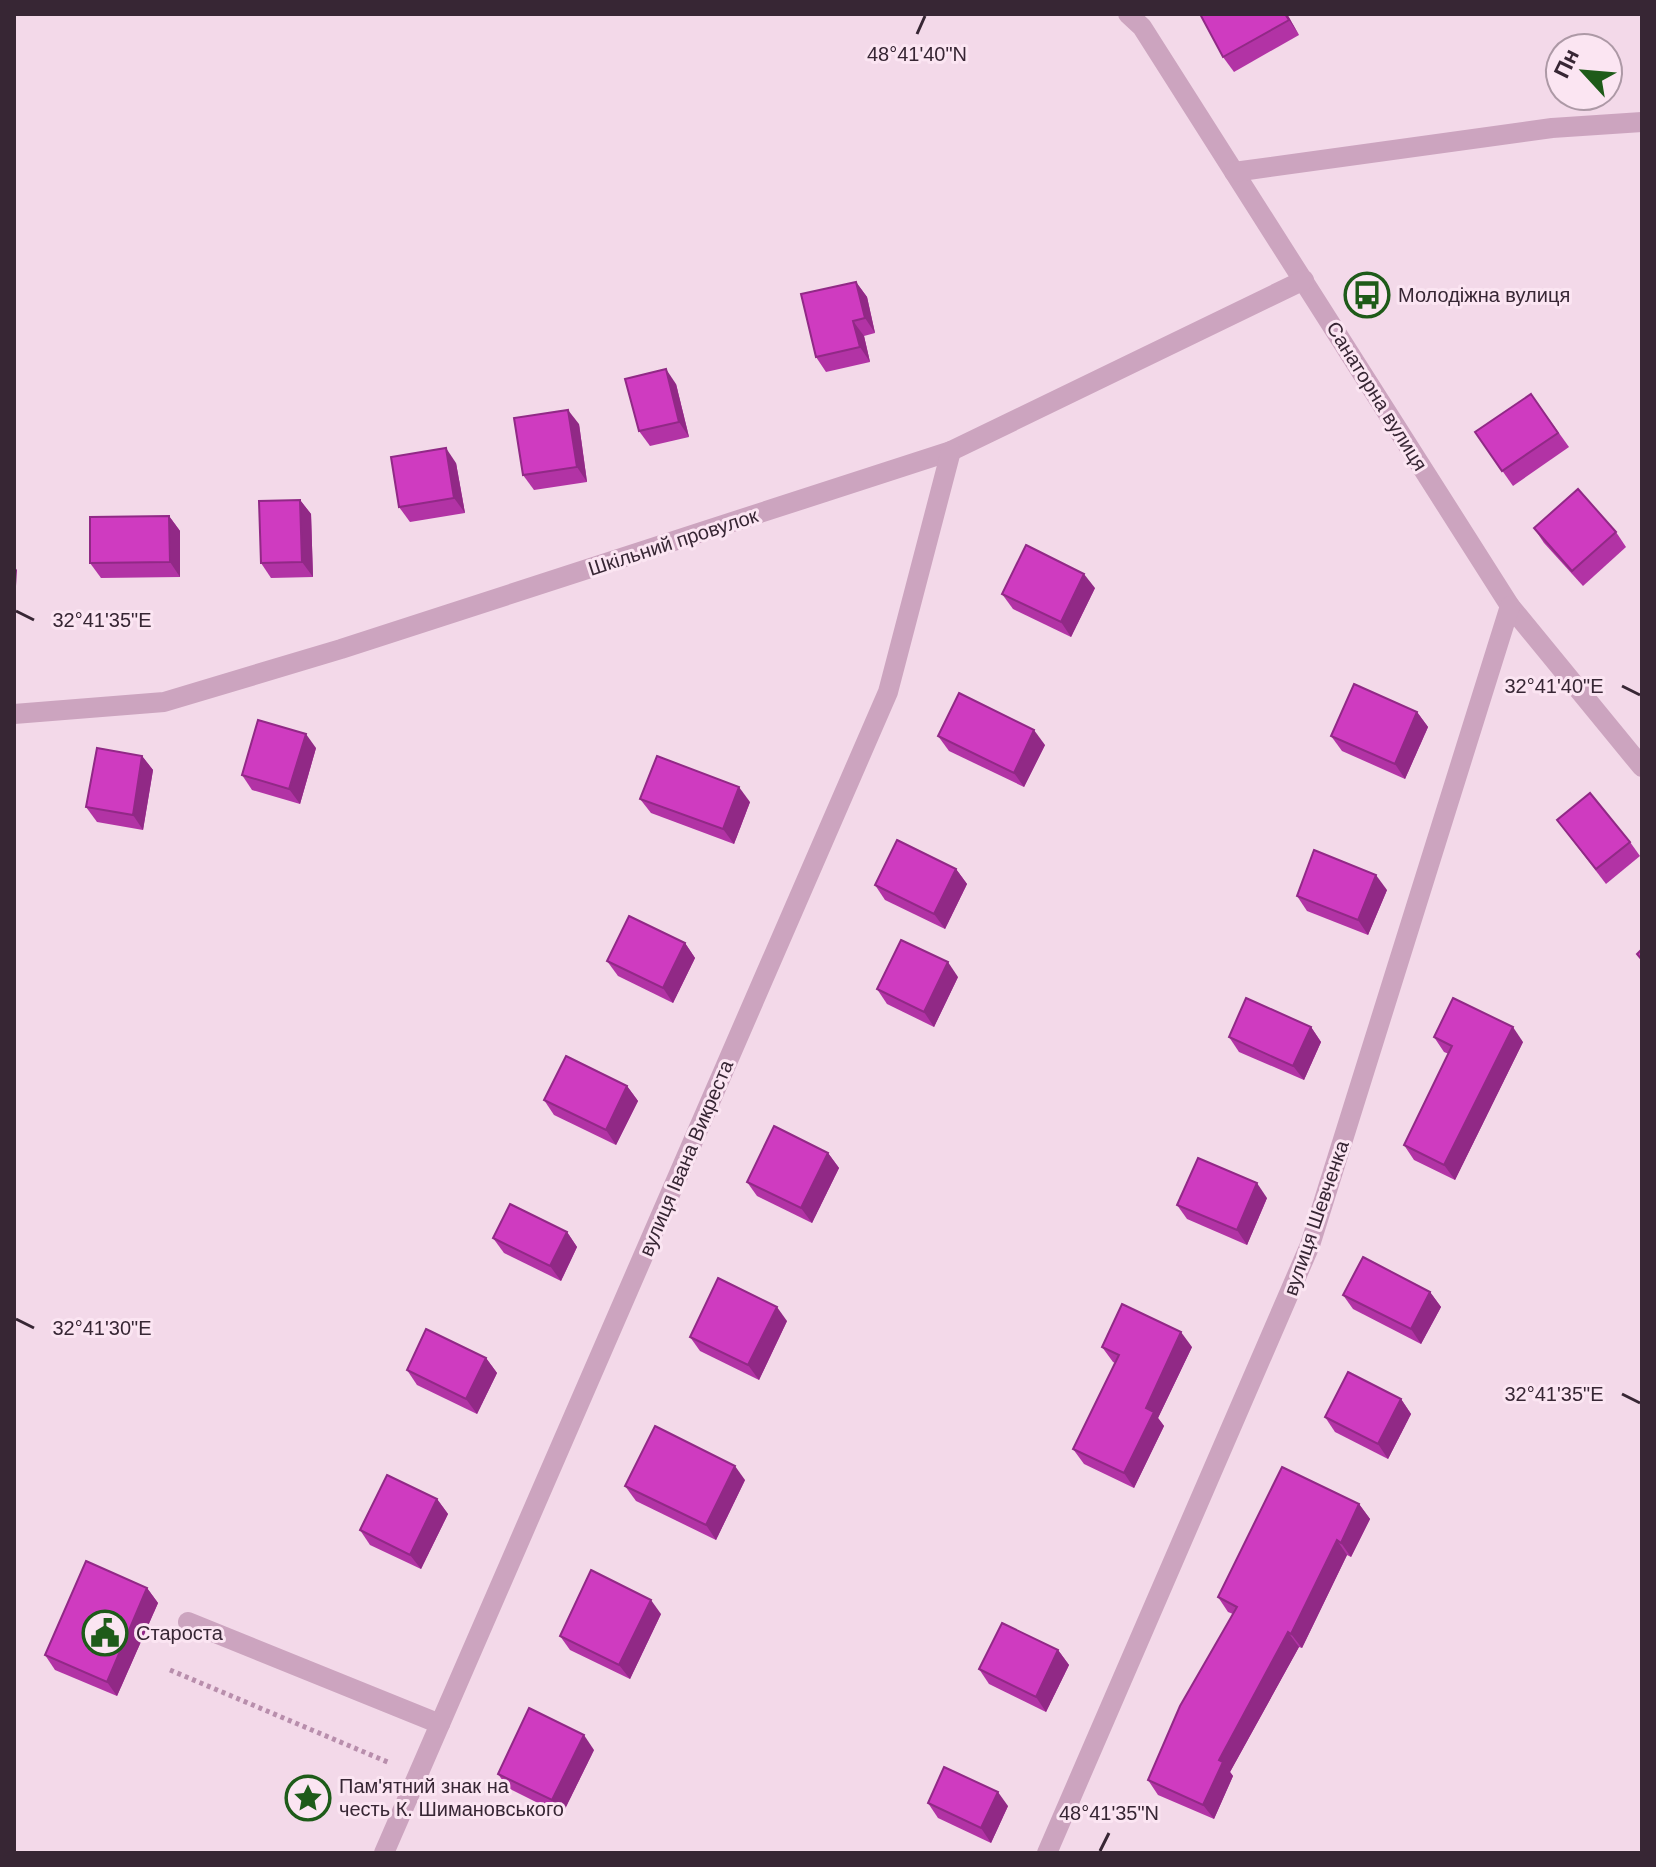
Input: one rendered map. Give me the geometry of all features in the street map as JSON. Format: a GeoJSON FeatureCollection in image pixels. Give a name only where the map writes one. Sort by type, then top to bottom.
{"type":"FeatureCollection","features":[{"type":"Feature","properties":{"kind":"street","name":"Санаторна вулиця"},"geometry":{"type":"LineString","coordinates":[[1128,14],[1142,27],[1510,606],[1642,767]]}},
{"type":"Feature","properties":{"kind":"street"},"geometry":{"type":"LineString","coordinates":[[1234,172],[1552,128],[1642,122]]}},
{"type":"Feature","properties":{"kind":"street","name":"Шкільний провулок"},"geometry":{"type":"LineString","coordinates":[[14,714],[164,702],[341,649],[951,451],[1304,280]]}},
{"type":"Feature","properties":{"kind":"street","name":"вулиця Івана Викреста"},"geometry":{"type":"LineString","coordinates":[[384,1853],[888,692],[951,451]]}},
{"type":"Feature","properties":{"kind":"street","name":"вулиця Шевченка"},"geometry":{"type":"LineString","coordinates":[[1047,1853],[1310,1245],[1510,606]]}},
{"type":"Feature","properties":{"kind":"street"},"geometry":{"type":"LineString","coordinates":[[188,1622],[440,1724]]}},
{"type":"Feature","properties":{"kind":"path"},"geometry":{"type":"LineString","coordinates":[[170,1670],[418,1775]]}},
{"type":"Feature","properties":{"kind":"building"},"geometry":{"type":"Polygon","coordinates":[[[1200,14],[1285,14],[1289,20],[1223,57],[1200,14]]]}},
{"type":"Feature","properties":{"kind":"building"},"geometry":{"type":"Polygon","coordinates":[[[856,282],[865,318],[853,321],[860,347],[816,357],[801,294],[856,282]]]}},
{"type":"Feature","properties":{"kind":"building"},"geometry":{"type":"Polygon","coordinates":[[[666,369],[679,422],[639,431],[625,379],[666,369]]]}},
{"type":"Feature","properties":{"kind":"building"},"geometry":{"type":"Polygon","coordinates":[[[1531,394],[1558,433],[1502,471],[1475,432],[1531,394]]]}},
{"type":"Feature","properties":{"kind":"building"},"geometry":{"type":"Polygon","coordinates":[[[568,410],[577,467],[523,475],[514,418],[568,410]]]}},
{"type":"Feature","properties":{"kind":"building"},"geometry":{"type":"Polygon","coordinates":[[[446,448],[454,498],[399,507],[391,457],[446,448]]]}},
{"type":"Feature","properties":{"kind":"building"},"geometry":{"type":"Polygon","coordinates":[[[1578,489],[1616,532],[1572,571],[1534,528],[1578,489]]]}},
{"type":"Feature","properties":{"kind":"building"},"geometry":{"type":"Polygon","coordinates":[[[300,500],[302,562],[261,563],[259,501],[300,500]]]}},
{"type":"Feature","properties":{"kind":"building"},"geometry":{"type":"Polygon","coordinates":[[[169,516],[170,562],[90,563],[90,517],[169,516]]]}},
{"type":"Feature","properties":{"kind":"building"},"geometry":{"type":"Polygon","coordinates":[[[1026,545],[1084,574],[1061,622],[1002,594],[1026,545]]]}},
{"type":"Feature","properties":{"kind":"building"},"geometry":{"type":"Polygon","coordinates":[[[1354,684],[1417,712],[1395,764],[1331,736],[1354,684]]]}},
{"type":"Feature","properties":{"kind":"building"},"geometry":{"type":"Polygon","coordinates":[[[959,693],[1034,730],[1014,773],[938,736],[959,693]]]}},
{"type":"Feature","properties":{"kind":"building"},"geometry":{"type":"Polygon","coordinates":[[[258,720],[306,734],[289,789],[242,775],[258,720]]]}},
{"type":"Feature","properties":{"kind":"building"},"geometry":{"type":"Polygon","coordinates":[[[97,748],[142,756],[133,815],[86,807],[97,748]]]}},
{"type":"Feature","properties":{"kind":"building"},"geometry":{"type":"Polygon","coordinates":[[[657,756],[739,787],[723,829],[640,799],[657,756]]]}},
{"type":"Feature","properties":{"kind":"building"},"geometry":{"type":"Polygon","coordinates":[[[1590,793],[1630,842],[1596,869],[1557,820],[1590,793]]]}},
{"type":"Feature","properties":{"kind":"building"},"geometry":{"type":"Polygon","coordinates":[[[897,840],[956,869],[934,914],[875,885],[897,840]]]}},
{"type":"Feature","properties":{"kind":"building"},"geometry":{"type":"Polygon","coordinates":[[[1314,850],[1376,875],[1358,920],[1297,896],[1314,850]]]}},
{"type":"Feature","properties":{"kind":"building"},"geometry":{"type":"Polygon","coordinates":[[[629,916],[685,943],[663,988],[607,961],[629,916]]]}},
{"type":"Feature","properties":{"kind":"building"},"geometry":{"type":"Polygon","coordinates":[[[901,940],[948,962],[924,1012],[877,989],[901,940]]]}},
{"type":"Feature","properties":{"kind":"building"},"geometry":{"type":"Polygon","coordinates":[[[1246,998],[1311,1027],[1293,1066],[1229,1037],[1246,998]]]}},
{"type":"Feature","properties":{"kind":"building"},"geometry":{"type":"Polygon","coordinates":[[[1453,998],[1513,1027],[1444,1165],[1404,1145],[1452,1046],[1434,1037],[1453,998]]]}},
{"type":"Feature","properties":{"kind":"building"},"geometry":{"type":"Polygon","coordinates":[[[566,1056],[627,1086],[606,1130],[544,1100],[566,1056]]]}},
{"type":"Feature","properties":{"kind":"building"},"geometry":{"type":"Polygon","coordinates":[[[774,1126],[828,1153],[801,1208],[747,1182],[774,1126]]]}},
{"type":"Feature","properties":{"kind":"building"},"geometry":{"type":"Polygon","coordinates":[[[1198,1158],[1257,1183],[1237,1230],[1177,1205],[1198,1158]]]}},
{"type":"Feature","properties":{"kind":"building"},"geometry":{"type":"Polygon","coordinates":[[[510,1204],[567,1232],[550,1266],[493,1238],[510,1204]]]}},
{"type":"Feature","properties":{"kind":"building"},"geometry":{"type":"Polygon","coordinates":[[[1363,1257],[1430,1292],[1411,1329],[1343,1295],[1363,1257]]]}},
{"type":"Feature","properties":{"kind":"building"},"geometry":{"type":"Polygon","coordinates":[[[718,1278],[777,1307],[748,1365],[690,1337],[718,1278]]]}},
{"type":"Feature","properties":{"kind":"building"},"geometry":{"type":"Polygon","coordinates":[[[1122,1304],[1181,1332],[1146,1408],[1154,1412],[1124,1473],[1073,1449],[1119,1355],[1102,1347],[1122,1304]]]}},
{"type":"Feature","properties":{"kind":"building"},"geometry":{"type":"Polygon","coordinates":[[[426,1329],[486,1358],[466,1399],[407,1370],[426,1329]]]}},
{"type":"Feature","properties":{"kind":"building"},"geometry":{"type":"Polygon","coordinates":[[[1348,1372],[1401,1399],[1378,1444],[1325,1417],[1348,1372]]]}},
{"type":"Feature","properties":{"kind":"building"},"geometry":{"type":"Polygon","coordinates":[[[655,1426],[735,1466],[706,1525],[625,1486],[655,1426]]]}},
{"type":"Feature","properties":{"kind":"building"},"geometry":{"type":"Polygon","coordinates":[[[1282,1467],[1359,1504],[1341,1543],[1337,1540],[1291,1634],[1288,1632],[1219,1760],[1223,1762],[1203,1805],[1148,1780],[1180,1706],[1237,1607],[1218,1597],[1282,1467]]]}},
{"type":"Feature","properties":{"kind":"building"},"geometry":{"type":"Polygon","coordinates":[[[387,1475],[437,1499],[410,1555],[360,1530],[387,1475]]]}},
{"type":"Feature","properties":{"kind":"building"},"geometry":{"type":"Polygon","coordinates":[[[86,1561],[147,1588],[107,1682],[45,1655],[86,1561]]]}},
{"type":"Feature","properties":{"kind":"building"},"geometry":{"type":"Polygon","coordinates":[[[591,1570],[651,1600],[619,1665],[560,1636],[591,1570]]]}},
{"type":"Feature","properties":{"kind":"building"},"geometry":{"type":"Polygon","coordinates":[[[1002,1623],[1058,1650],[1036,1697],[979,1669],[1002,1623]]]}},
{"type":"Feature","properties":{"kind":"building"},"geometry":{"type":"Polygon","coordinates":[[[529,1708],[584,1735],[552,1800],[498,1774],[529,1708]]]}},
{"type":"Feature","properties":{"kind":"building"},"geometry":{"type":"Polygon","coordinates":[[[944,1767],[998,1792],[981,1828],[928,1803],[944,1767]]]}},
{"type":"Feature","properties":{"kind":"place","name":"Молодіжна вулиця"},"geometry":{"type":"Point","coordinates":[1367,295]}},
{"type":"Feature","properties":{"kind":"place","name":"Староста"},"geometry":{"type":"Point","coordinates":[105,1633]}},
{"type":"Feature","properties":{"kind":"place","name":"Пам'ятний знак на честь К. Шимановського"},"geometry":{"type":"Point","coordinates":[308,1798]}}]}
